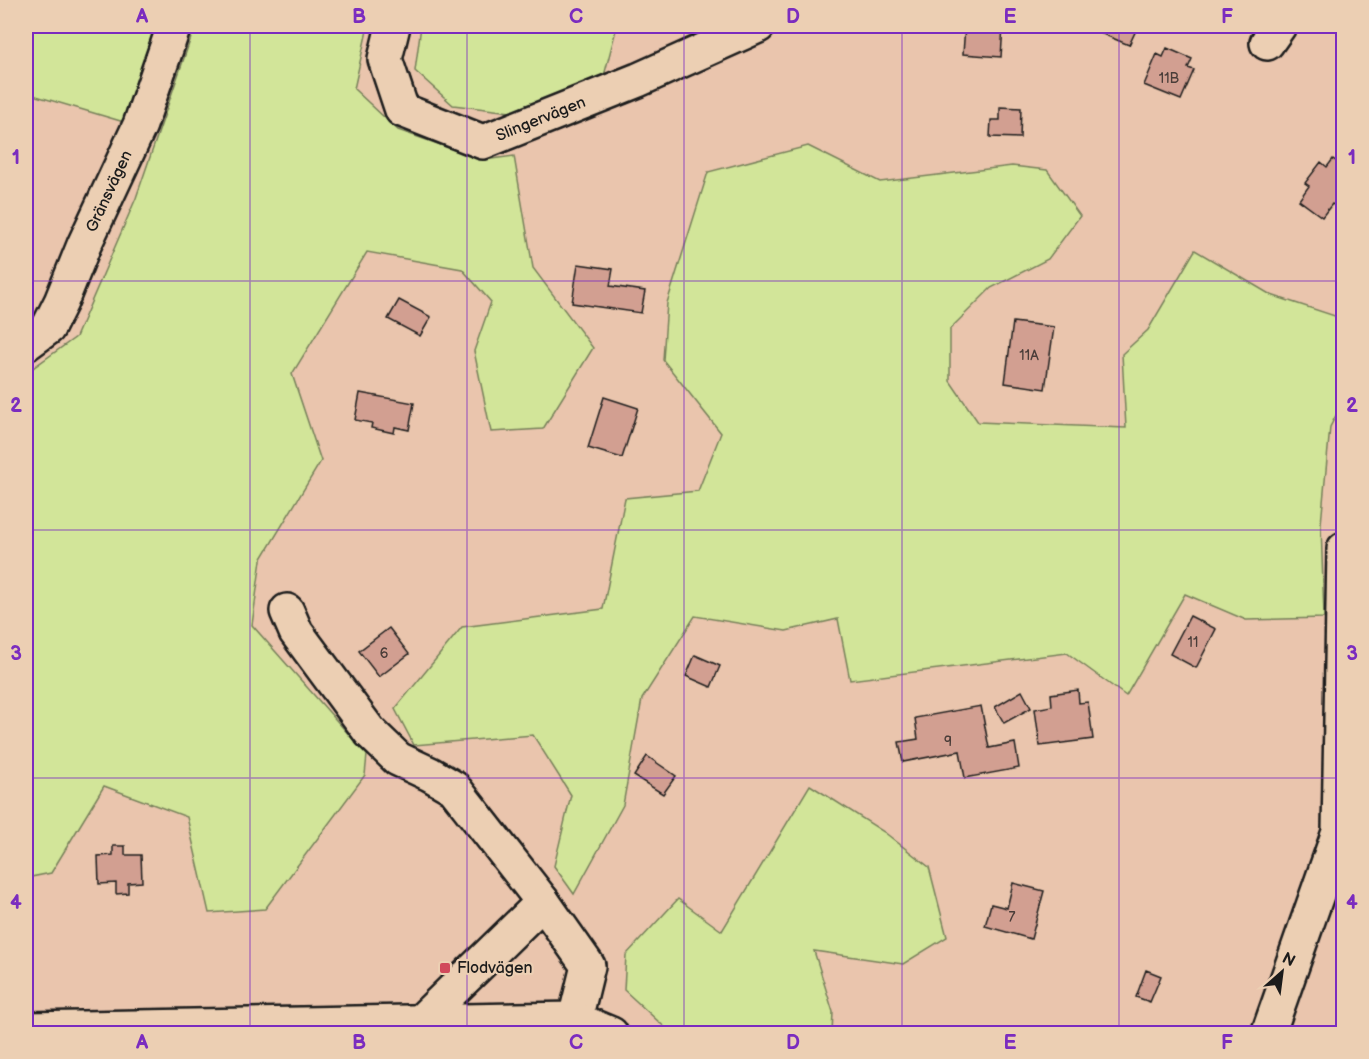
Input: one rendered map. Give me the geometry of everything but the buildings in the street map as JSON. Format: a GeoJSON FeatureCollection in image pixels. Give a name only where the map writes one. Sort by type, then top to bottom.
{"type":"FeatureCollection","features":[{"type":"Feature","properties":{"kind":"street","name":"Gränsvägen"},"geometry":{"type":"LineString","coordinates":[[26,344],[48,328],[140,125],[174,26]]}},
{"type":"Feature","properties":{"kind":"street","name":"Slingervägen"},"geometry":{"type":"LineString","coordinates":[[393,26],[385,59],[402,110],[483,142],[638,80],[759,26]]}},
{"type":"Feature","properties":{"kind":"street"},"geometry":{"type":"LineString","coordinates":[[1268,1034],[1339,832],[1344,549]]}},
{"type":"Feature","properties":{"kind":"street"},"geometry":{"type":"LineString","coordinates":[[287,611],[296,632],[370,732],[398,759],[454,788],[543,902],[588,966],[575,1019]]}},
{"type":"Feature","properties":{"kind":"street"},"geometry":{"type":"LineString","coordinates":[[420,1022],[543,902]]}},
{"type":"Feature","properties":{"kind":"street"},"geometry":{"type":"LineString","coordinates":[[26,1029],[575,1019],[611,1034]]}},
{"type":"Feature","properties":{"kind":"green space"},"geometry":{"type":"Polygon","coordinates":[[[26,26],[157,26],[124,122],[26,93],[26,26]]]}},
{"type":"Feature","properties":{"kind":"green space"},"geometry":{"type":"Polygon","coordinates":[[[195,26],[368,26],[354,89],[398,130],[484,160],[514,156],[533,268],[593,348],[543,429],[491,432],[474,351],[491,302],[462,269],[367,252],[292,374],[321,461],[261,560],[252,625],[367,755],[365,775],[265,909],[209,913],[187,817],[104,786],[51,873],[26,878],[26,373],[76,337],[136,198],[195,26]]]}},
{"type":"Feature","properties":{"kind":"green space"},"geometry":{"type":"Polygon","coordinates":[[[421,26],[617,26],[604,76],[520,113],[453,105],[415,71],[421,26]]]}},
{"type":"Feature","properties":{"kind":"green space"},"geometry":{"type":"Polygon","coordinates":[[[808,146],[880,182],[1012,166],[1047,170],[1080,216],[1048,259],[991,288],[950,329],[950,381],[978,422],[1126,428],[1122,354],[1148,330],[1195,250],[1271,295],[1335,316],[1343,339],[1344,400],[1330,427],[1321,524],[1324,618],[1246,620],[1185,594],[1126,696],[1067,653],[850,680],[838,619],[786,631],[695,616],[642,699],[623,805],[574,894],[554,866],[571,795],[533,735],[414,745],[395,709],[462,627],[603,609],[625,498],[698,491],[721,433],[663,360],[667,303],[708,172],[808,146]]]}},
{"type":"Feature","properties":{"kind":"green space"},"geometry":{"type":"Polygon","coordinates":[[[810,785],[884,832],[929,867],[947,937],[903,964],[814,951],[833,1012],[832,1033],[671,1033],[624,990],[626,955],[678,899],[722,931],[810,785]]]}},
{"type":"Feature","properties":{"kind":"place","name":"Flodvägen"},"geometry":{"type":"Point","coordinates":[445,968]}}]}
